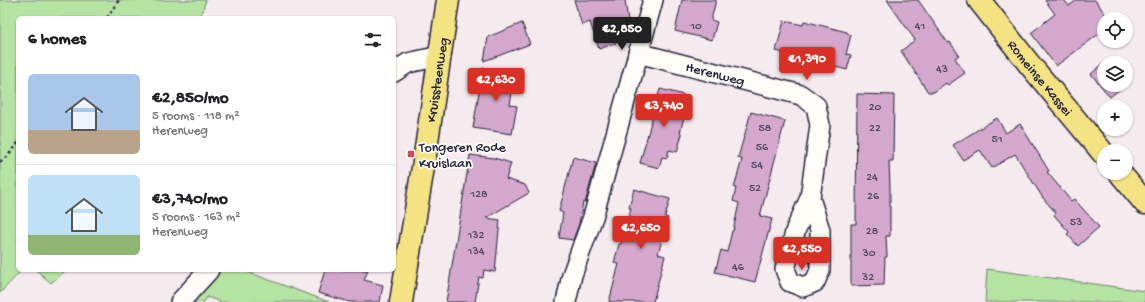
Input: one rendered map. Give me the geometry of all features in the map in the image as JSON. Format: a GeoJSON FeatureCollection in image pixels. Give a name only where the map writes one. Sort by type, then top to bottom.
{"type":"FeatureCollection","features":[{"type":"Feature","properties":{"kind":"main road","name":"Kruissteenweg"},"geometry":{"type":"LineString","coordinates":[[401,302],[448,0]]}},
{"type":"Feature","properties":{"kind":"main road","name":"Romeinse Kassei"},"geometry":{"type":"LineString","coordinates":[[979,0],[1030,65],[1097,146]]}},
{"type":"Feature","properties":{"kind":"main road"},"geometry":{"type":"LineString","coordinates":[[1126,180],[1145,203]]}},
{"type":"Feature","properties":{"kind":"street"},"geometry":{"type":"LineString","coordinates":[[566,302],[572,275],[593,217],[653,0]]}},
{"type":"Feature","properties":{"kind":"street","name":"Herenweg"},"geometry":{"type":"LineString","coordinates":[[638,53],[801,95],[816,106],[820,125],[810,198]]}},
{"type":"Feature","properties":{"kind":"street"},"geometry":{"type":"LineString","coordinates":[[396,71],[408,63],[440,56]]}},
{"type":"Feature","properties":{"kind":"street"},"geometry":{"type":"LineString","coordinates":[[180,302],[207,272]]}},
{"type":"Feature","properties":{"kind":"path"},"geometry":{"type":"LineString","coordinates":[[108,16],[119,0]]}},
{"type":"Feature","properties":{"kind":"path"},"geometry":{"type":"LineString","coordinates":[[0,162],[7,157],[16,146]]}},
{"type":"Feature","properties":{"kind":"green space"},"geometry":{"type":"Polygon","coordinates":[[[0,0],[206,0],[201,16],[16,16],[16,272],[20,272],[0,293],[0,0]]]}},
{"type":"Feature","properties":{"kind":"green space"},"geometry":{"type":"Polygon","coordinates":[[[987,269],[1145,291],[1145,302],[985,302],[987,269]]]}},
{"type":"Feature","properties":{"kind":"green space"},"geometry":{"type":"Polygon","coordinates":[[[38,272],[64,272],[51,283],[38,272]]]}},
{"type":"Feature","properties":{"kind":"green space"},"geometry":{"type":"Polygon","coordinates":[[[216,272],[247,272],[329,302],[221,302],[207,297],[204,302],[187,302],[216,272]]]}},
{"type":"Feature","properties":{"kind":"building"},"geometry":{"type":"Polygon","coordinates":[[[574,0],[625,0],[630,35],[615,39],[616,43],[599,49],[590,22],[582,25],[574,0]]]}},
{"type":"Feature","properties":{"kind":"building"},"geometry":{"type":"Polygon","coordinates":[[[682,0],[716,0],[711,20],[717,22],[712,40],[675,31],[682,0]]]}},
{"type":"Feature","properties":{"kind":"building"},"geometry":{"type":"Polygon","coordinates":[[[887,0],[918,0],[948,43],[950,42],[959,55],[955,58],[965,73],[948,85],[946,83],[934,92],[928,92],[901,51],[915,40],[887,0]]]}},
{"type":"Feature","properties":{"kind":"building"},"geometry":{"type":"Polygon","coordinates":[[[1045,0],[1064,0],[1069,6],[1077,0],[1095,0],[1104,12],[1097,12],[1097,35],[1056,66],[1031,33],[1055,14],[1045,0]]]}},
{"type":"Feature","properties":{"kind":"building"},"geometry":{"type":"Polygon","coordinates":[[[784,21],[803,25],[804,21],[847,32],[851,35],[846,54],[851,55],[847,70],[776,51],[784,21]]]}},
{"type":"Feature","properties":{"kind":"building"},"geometry":{"type":"Polygon","coordinates":[[[522,23],[530,44],[484,61],[488,37],[522,23]]]}},
{"type":"Feature","properties":{"kind":"building"},"geometry":{"type":"Polygon","coordinates":[[[483,68],[515,73],[510,105],[517,106],[512,134],[473,128],[483,68]]]}},
{"type":"Feature","properties":{"kind":"building"},"geometry":{"type":"Polygon","coordinates":[[[1097,69],[1097,81],[1091,74],[1097,69]]]}},
{"type":"Feature","properties":{"kind":"building"},"geometry":{"type":"Polygon","coordinates":[[[660,89],[684,95],[681,104],[687,105],[677,152],[669,150],[667,158],[662,157],[659,168],[640,163],[660,89]]]}},
{"type":"Feature","properties":{"kind":"building"},"geometry":{"type":"Polygon","coordinates":[[[1106,92],[1116,92],[1110,97],[1106,92]]]}},
{"type":"Feature","properties":{"kind":"building"},"geometry":{"type":"Polygon","coordinates":[[[857,94],[894,95],[893,161],[889,161],[890,236],[886,236],[887,257],[885,257],[884,285],[851,286],[851,224],[856,224],[857,94]]]}},
{"type":"Feature","properties":{"kind":"building"},"geometry":{"type":"Polygon","coordinates":[[[751,112],[785,121],[760,216],[772,219],[755,282],[715,272],[721,250],[727,252],[733,231],[739,203],[733,201],[736,188],[734,188],[742,159],[738,158],[751,112]]]}},
{"type":"Feature","properties":{"kind":"building"},"geometry":{"type":"Polygon","coordinates":[[[997,118],[1006,133],[1020,124],[1049,171],[1047,172],[1071,201],[1074,199],[1099,227],[1078,246],[1067,234],[1069,232],[1054,215],[1056,213],[1043,198],[1015,154],[992,168],[980,150],[963,160],[953,145],[997,118]]]}},
{"type":"Feature","properties":{"kind":"building"},"geometry":{"type":"Polygon","coordinates":[[[470,155],[494,158],[511,163],[506,179],[525,185],[529,193],[486,218],[500,220],[495,272],[484,270],[483,278],[479,277],[475,302],[446,302],[470,155]]]}},
{"type":"Feature","properties":{"kind":"building"},"geometry":{"type":"Polygon","coordinates":[[[573,157],[596,163],[585,203],[583,202],[579,224],[573,240],[559,238],[563,213],[559,211],[573,157]]]}},
{"type":"Feature","properties":{"kind":"building"},"geometry":{"type":"Polygon","coordinates":[[[634,189],[670,199],[665,217],[668,218],[658,254],[665,256],[653,302],[609,302],[619,264],[614,263],[631,208],[629,208],[634,189]]]}},
{"type":"Feature","properties":{"kind":"building"},"geometry":{"type":"Polygon","coordinates":[[[324,272],[367,272],[364,280],[383,285],[380,302],[350,302],[318,293],[324,272]]]}},
{"type":"Feature","properties":{"kind":"place","name":"Tongeren Rode Kruislaan"},"geometry":{"type":"Point","coordinates":[411,154]}}]}
